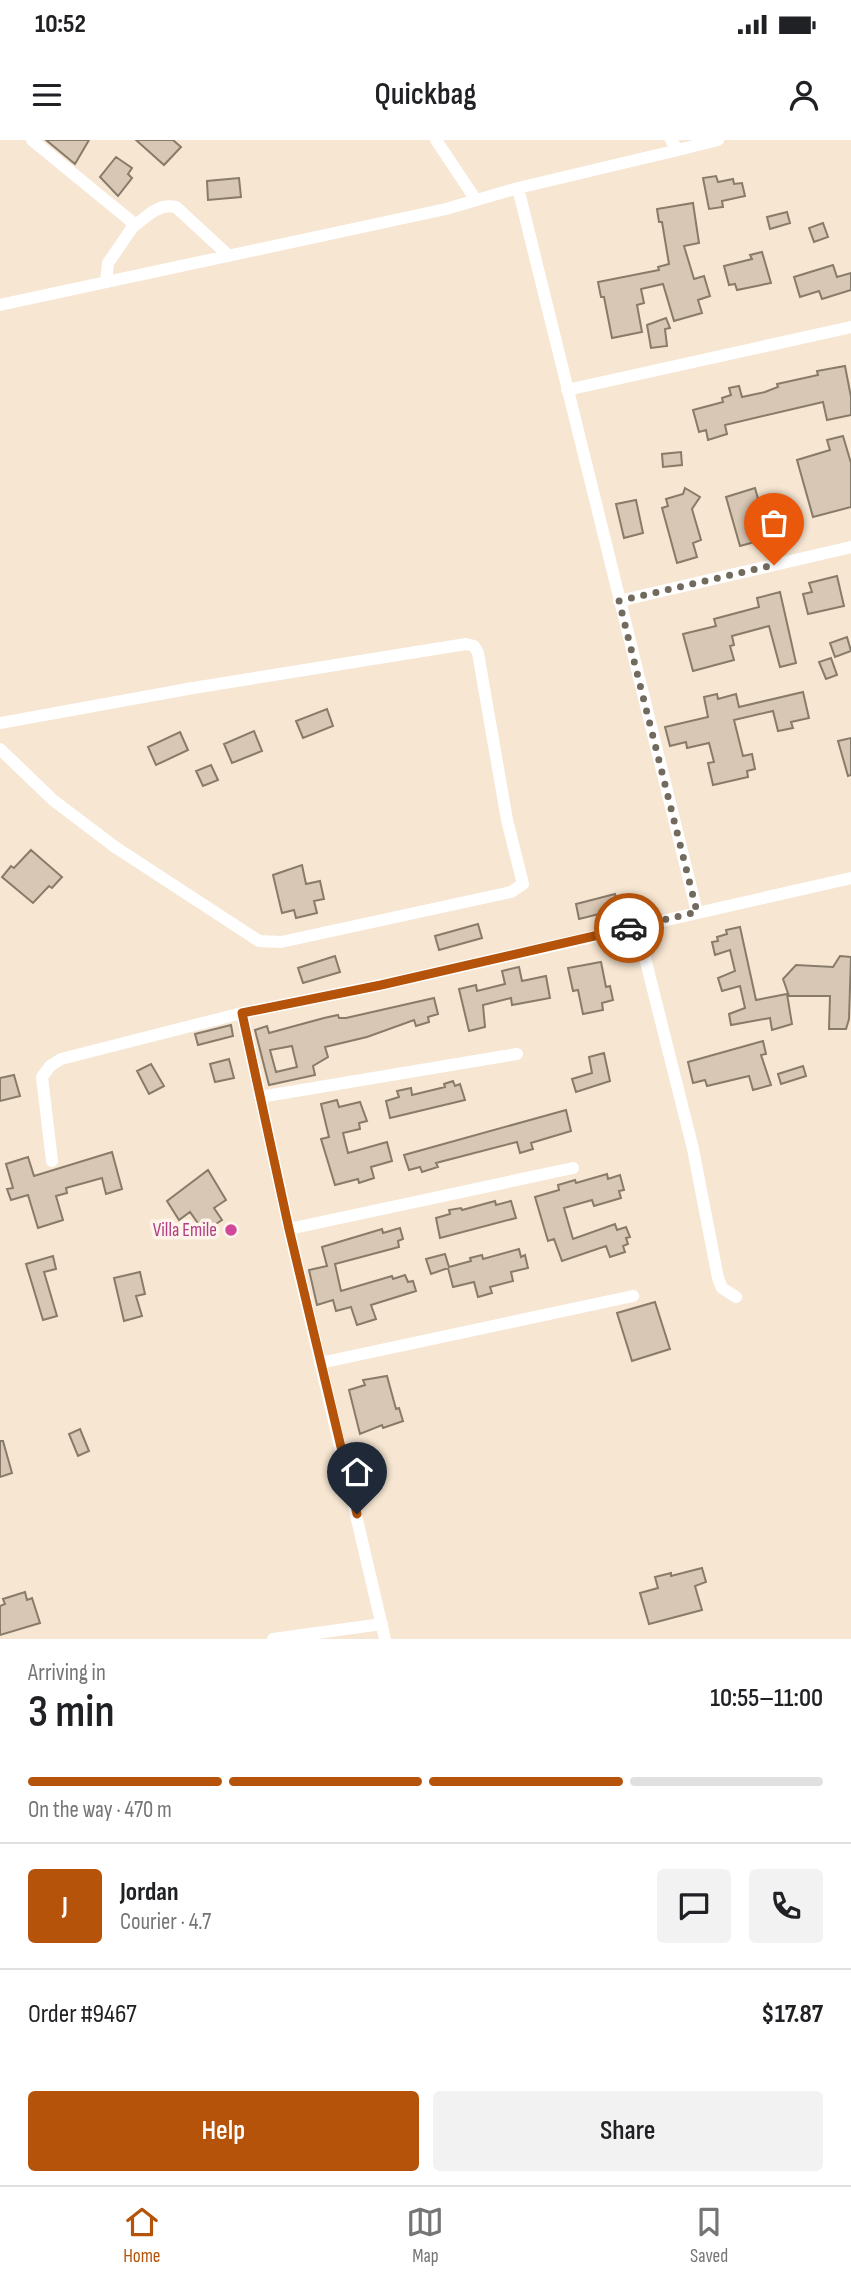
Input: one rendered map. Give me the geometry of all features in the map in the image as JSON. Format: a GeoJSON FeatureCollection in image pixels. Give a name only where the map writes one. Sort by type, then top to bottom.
{"type":"FeatureCollection","features":[{"type":"Feature","properties":{"kind":"street"},"geometry":{"type":"LineString","coordinates":[[32,140],[131,221],[132,229]]}},
{"type":"Feature","properties":{"kind":"street"},"geometry":{"type":"LineString","coordinates":[[436,140],[477,200]]}},
{"type":"Feature","properties":{"kind":"street"},"geometry":{"type":"LineString","coordinates":[[0,305],[477,200],[675,145],[718,140]]}},
{"type":"Feature","properties":{"kind":"street"},"geometry":{"type":"LineString","coordinates":[[518,188],[697,912]]}},
{"type":"Feature","properties":{"kind":"street"},"geometry":{"type":"LineString","coordinates":[[106,282],[108,263],[132,229],[154,210],[166,204],[176,207],[229,256]]}},
{"type":"Feature","properties":{"kind":"street"},"geometry":{"type":"LineString","coordinates":[[568,390],[851,327]]}},
{"type":"Feature","properties":{"kind":"street"},"geometry":{"type":"LineString","coordinates":[[619,601],[851,547]]}},
{"type":"Feature","properties":{"kind":"street"},"geometry":{"type":"LineString","coordinates":[[0,723],[192,688],[466,644],[474,646],[478,653],[509,830],[523,884],[511,892],[294,939],[269,943],[258,941],[115,847],[53,800],[0,749]]}},
{"type":"Feature","properties":{"kind":"street"},"geometry":{"type":"LineString","coordinates":[[52,1161],[42,1077],[50,1066],[61,1059],[242,1013],[381,985],[851,878]]}},
{"type":"Feature","properties":{"kind":"street"},"geometry":{"type":"LineString","coordinates":[[638,926],[694,1149],[719,1278],[722,1288],[736,1297]]}},
{"type":"Feature","properties":{"kind":"street"},"geometry":{"type":"LineString","coordinates":[[242,1013],[289,1229],[385,1639]]}},
{"type":"Feature","properties":{"kind":"street"},"geometry":{"type":"LineString","coordinates":[[260,1097],[517,1054]]}},
{"type":"Feature","properties":{"kind":"street"},"geometry":{"type":"LineString","coordinates":[[289,1229],[573,1168]]}},
{"type":"Feature","properties":{"kind":"street"},"geometry":{"type":"LineString","coordinates":[[320,1363],[633,1296]]}},
{"type":"Feature","properties":{"kind":"street"},"geometry":{"type":"LineString","coordinates":[[273,1639],[382,1625]]}},
{"type":"Feature","properties":{"kind":"building"},"geometry":{"type":"Polygon","coordinates":[[[46,140],[89,140],[75,164],[46,140]]]}},
{"type":"Feature","properties":{"kind":"building"},"geometry":{"type":"Polygon","coordinates":[[[136,140],[173,140],[181,147],[164,165],[136,140]]]}},
{"type":"Feature","properties":{"kind":"building"},"geometry":{"type":"Polygon","coordinates":[[[116,157],[132,168],[128,174],[132,178],[118,196],[100,177],[116,157]]]}},
{"type":"Feature","properties":{"kind":"building"},"geometry":{"type":"Polygon","coordinates":[[[716,176],[718,182],[733,179],[734,184],[742,183],[745,196],[722,201],[723,207],[709,209],[703,178],[716,176]]]}},
{"type":"Feature","properties":{"kind":"building"},"geometry":{"type":"Polygon","coordinates":[[[239,178],[241,197],[208,200],[207,181],[239,178]]]}},
{"type":"Feature","properties":{"kind":"building"},"geometry":{"type":"Polygon","coordinates":[[[693,203],[699,243],[684,246],[694,279],[704,276],[710,296],[698,300],[702,313],[674,321],[663,284],[641,289],[644,303],[637,305],[642,332],[612,338],[604,297],[601,297],[598,282],[659,270],[658,267],[669,264],[662,222],[659,222],[657,209],[693,203]]]}},
{"type":"Feature","properties":{"kind":"building"},"geometry":{"type":"Polygon","coordinates":[[[787,212],[790,223],[770,229],[767,217],[787,212]]]}},
{"type":"Feature","properties":{"kind":"building"},"geometry":{"type":"Polygon","coordinates":[[[823,223],[828,237],[814,242],[809,228],[823,223]]]}},
{"type":"Feature","properties":{"kind":"building"},"geometry":{"type":"Polygon","coordinates":[[[762,252],[771,283],[737,290],[735,284],[729,285],[724,266],[752,259],[750,255],[762,252]]]}},
{"type":"Feature","properties":{"kind":"building"},"geometry":{"type":"Polygon","coordinates":[[[833,265],[837,277],[851,273],[851,290],[822,299],[819,291],[800,297],[794,277],[833,265]]]}},
{"type":"Feature","properties":{"kind":"building"},"geometry":{"type":"Polygon","coordinates":[[[666,318],[670,328],[665,329],[667,346],[651,348],[647,325],[666,318]]]}},
{"type":"Feature","properties":{"kind":"building"},"geometry":{"type":"Polygon","coordinates":[[[845,366],[851,397],[851,415],[827,420],[823,402],[725,425],[727,434],[708,440],[706,430],[699,432],[693,410],[723,402],[722,398],[731,395],[729,388],[739,386],[742,397],[765,392],[778,387],[777,384],[818,375],[817,371],[845,366]]]}},
{"type":"Feature","properties":{"kind":"building"},"geometry":{"type":"Polygon","coordinates":[[[843,436],[851,463],[851,507],[813,517],[797,460],[830,450],[827,440],[843,436]]]}},
{"type":"Feature","properties":{"kind":"building"},"geometry":{"type":"Polygon","coordinates":[[[681,452],[682,465],[663,467],[662,454],[681,452]]]}},
{"type":"Feature","properties":{"kind":"building"},"geometry":{"type":"Polygon","coordinates":[[[685,488],[700,497],[692,509],[701,540],[693,543],[697,557],[677,563],[662,508],[668,506],[666,499],[683,494],[685,488]]]}},
{"type":"Feature","properties":{"kind":"building"},"geometry":{"type":"Polygon","coordinates":[[[755,488],[769,538],[740,546],[726,497],[755,488]]]}},
{"type":"Feature","properties":{"kind":"building"},"geometry":{"type":"Polygon","coordinates":[[[636,500],[643,533],[624,538],[616,504],[636,500]]]}},
{"type":"Feature","properties":{"kind":"building"},"geometry":{"type":"Polygon","coordinates":[[[837,576],[844,606],[808,614],[803,594],[812,592],[809,583],[837,576]]]}},
{"type":"Feature","properties":{"kind":"building"},"geometry":{"type":"Polygon","coordinates":[[[780,592],[796,663],[780,667],[769,626],[732,636],[734,645],[730,646],[734,660],[693,671],[683,634],[716,626],[714,619],[759,607],[757,598],[780,592]]]}},
{"type":"Feature","properties":{"kind":"building"},"geometry":{"type":"Polygon","coordinates":[[[847,637],[851,651],[835,657],[830,643],[847,637]]]}},
{"type":"Feature","properties":{"kind":"building"},"geometry":{"type":"Polygon","coordinates":[[[831,658],[837,675],[826,679],[819,662],[831,658]]]}},
{"type":"Feature","properties":{"kind":"building"},"geometry":{"type":"Polygon","coordinates":[[[803,692],[809,718],[791,722],[793,728],[778,731],[773,711],[734,720],[743,756],[752,754],[755,769],[747,771],[748,777],[713,785],[708,763],[714,762],[709,743],[687,748],[686,742],[670,746],[665,727],[708,717],[704,697],[717,694],[718,699],[736,694],[739,707],[803,692]]]}},
{"type":"Feature","properties":{"kind":"building"},"geometry":{"type":"Polygon","coordinates":[[[327,709],[333,726],[303,738],[296,721],[327,709]]]}},
{"type":"Feature","properties":{"kind":"building"},"geometry":{"type":"Polygon","coordinates":[[[254,731],[262,751],[232,763],[224,744],[254,731]]]}},
{"type":"Feature","properties":{"kind":"building"},"geometry":{"type":"Polygon","coordinates":[[[180,732],[188,750],[156,765],[148,747],[180,732]]]}},
{"type":"Feature","properties":{"kind":"building"},"geometry":{"type":"Polygon","coordinates":[[[851,738],[851,775],[848,776],[838,741],[851,738]]]}},
{"type":"Feature","properties":{"kind":"building"},"geometry":{"type":"Polygon","coordinates":[[[211,765],[218,780],[203,786],[196,771],[211,765]]]}},
{"type":"Feature","properties":{"kind":"building"},"geometry":{"type":"Polygon","coordinates":[[[31,850],[62,877],[33,903],[2,877],[31,850]]]}},
{"type":"Feature","properties":{"kind":"building"},"geometry":{"type":"Polygon","coordinates":[[[302,865],[306,884],[320,881],[324,899],[314,901],[317,913],[296,918],[294,910],[282,913],[273,875],[302,865]]]}},
{"type":"Feature","properties":{"kind":"building"},"geometry":{"type":"Polygon","coordinates":[[[615,894],[619,909],[579,919],[576,904],[615,894]]]}},
{"type":"Feature","properties":{"kind":"building"},"geometry":{"type":"Polygon","coordinates":[[[478,924],[482,938],[439,950],[435,936],[478,924]]]}},
{"type":"Feature","properties":{"kind":"building"},"geometry":{"type":"Polygon","coordinates":[[[740,927],[756,1000],[787,994],[792,1024],[772,1030],[770,1018],[731,1025],[729,1014],[745,1008],[740,986],[722,991],[718,978],[735,971],[730,950],[715,955],[712,942],[727,934],[726,930],[740,927]]]}},
{"type":"Feature","properties":{"kind":"building"},"geometry":{"type":"Polygon","coordinates":[[[335,956],[340,972],[303,983],[298,968],[335,956]]]}},
{"type":"Feature","properties":{"kind":"building"},"geometry":{"type":"Polygon","coordinates":[[[840,956],[851,957],[849,1019],[846,1029],[829,1029],[830,996],[789,996],[783,979],[796,965],[833,967],[840,956]]]}},
{"type":"Feature","properties":{"kind":"building"},"geometry":{"type":"Polygon","coordinates":[[[601,962],[606,987],[610,986],[613,1000],[602,1003],[603,1010],[583,1014],[578,990],[573,991],[568,968],[601,962]]]}},
{"type":"Feature","properties":{"kind":"building"},"geometry":{"type":"Polygon","coordinates":[[[519,967],[522,981],[546,976],[550,998],[512,1005],[511,998],[483,1005],[485,1027],[469,1031],[459,989],[476,985],[477,991],[505,984],[502,971],[519,967]]]}},
{"type":"Feature","properties":{"kind":"building"},"geometry":{"type":"Polygon","coordinates":[[[434,998],[438,1014],[428,1017],[429,1022],[416,1026],[414,1020],[367,1037],[325,1047],[328,1057],[313,1066],[315,1075],[269,1085],[255,1030],[267,1026],[269,1033],[338,1015],[339,1018],[434,998]],[[292,1046],[270,1050],[276,1072],[297,1067],[292,1046]]]}},
{"type":"Feature","properties":{"kind":"building"},"geometry":{"type":"Polygon","coordinates":[[[231,1025],[233,1036],[198,1045],[195,1034],[231,1025]]]}},
{"type":"Feature","properties":{"kind":"building"},"geometry":{"type":"Polygon","coordinates":[[[763,1041],[766,1054],[761,1055],[771,1085],[753,1090],[749,1076],[707,1086],[705,1080],[693,1083],[688,1062],[763,1041]]]}},
{"type":"Feature","properties":{"kind":"building"},"geometry":{"type":"Polygon","coordinates":[[[604,1053],[610,1081],[576,1092],[572,1079],[592,1073],[589,1057],[604,1053]]]}},
{"type":"Feature","properties":{"kind":"building"},"geometry":{"type":"Polygon","coordinates":[[[229,1059],[234,1078],[215,1082],[210,1064],[229,1059]]]}},
{"type":"Feature","properties":{"kind":"building"},"geometry":{"type":"Polygon","coordinates":[[[151,1064],[164,1086],[149,1094],[137,1071],[151,1064]]]}},
{"type":"Feature","properties":{"kind":"building"},"geometry":{"type":"Polygon","coordinates":[[[803,1066],[806,1076],[781,1084],[778,1074],[803,1066]]]}},
{"type":"Feature","properties":{"kind":"building"},"geometry":{"type":"Polygon","coordinates":[[[14,1075],[20,1096],[0,1101],[0,1078],[14,1075]]]}},
{"type":"Feature","properties":{"kind":"building"},"geometry":{"type":"Polygon","coordinates":[[[453,1081],[455,1086],[460,1084],[465,1100],[390,1118],[386,1101],[399,1097],[397,1091],[411,1088],[412,1095],[445,1087],[444,1084],[453,1081]]]}},
{"type":"Feature","properties":{"kind":"building"},"geometry":{"type":"Polygon","coordinates":[[[337,1100],[339,1107],[360,1102],[367,1121],[359,1123],[360,1129],[343,1133],[348,1153],[387,1142],[392,1161],[371,1167],[374,1178],[359,1183],[358,1179],[335,1185],[321,1139],[329,1137],[321,1104],[337,1100]]]}},
{"type":"Feature","properties":{"kind":"building"},"geometry":{"type":"Polygon","coordinates":[[[566,1110],[571,1131],[531,1143],[533,1149],[520,1153],[517,1142],[436,1163],[438,1167],[422,1172],[420,1167],[409,1170],[404,1155],[566,1110]]]}},
{"type":"Feature","properties":{"kind":"building"},"geometry":{"type":"Polygon","coordinates":[[[112,1152],[122,1189],[106,1194],[102,1178],[66,1188],[67,1193],[56,1196],[63,1220],[38,1228],[28,1195],[11,1200],[7,1189],[13,1188],[6,1164],[28,1157],[34,1176],[112,1152]]]}},
{"type":"Feature","properties":{"kind":"building"},"geometry":{"type":"Polygon","coordinates":[[[208,1170],[226,1200],[214,1208],[222,1220],[204,1232],[190,1212],[179,1220],[167,1201],[208,1170]]]}},
{"type":"Feature","properties":{"kind":"building"},"geometry":{"type":"Polygon","coordinates":[[[607,1174],[608,1179],[620,1175],[624,1190],[619,1191],[621,1198],[594,1206],[592,1200],[564,1208],[573,1239],[615,1224],[617,1230],[626,1227],[630,1237],[626,1238],[628,1244],[623,1246],[625,1252],[610,1257],[606,1246],[562,1261],[554,1239],[548,1241],[535,1197],[559,1190],[558,1185],[607,1174]]]}},
{"type":"Feature","properties":{"kind":"building"},"geometry":{"type":"Polygon","coordinates":[[[495,1201],[496,1205],[511,1201],[516,1218],[440,1238],[436,1218],[450,1214],[449,1210],[462,1210],[495,1201]]]}},
{"type":"Feature","properties":{"kind":"building"},"geometry":{"type":"Polygon","coordinates":[[[400,1228],[403,1239],[398,1241],[399,1247],[335,1264],[341,1291],[392,1276],[393,1279],[405,1275],[408,1282],[413,1281],[416,1291],[371,1305],[376,1319],[357,1325],[351,1307],[336,1311],[333,1300],[317,1305],[309,1270],[327,1266],[322,1247],[382,1229],[383,1233],[400,1228]]]}},
{"type":"Feature","properties":{"kind":"building"},"geometry":{"type":"Polygon","coordinates":[[[519,1249],[521,1257],[525,1255],[528,1268],[511,1272],[513,1281],[490,1287],[492,1293],[478,1297],[474,1282],[453,1287],[448,1268],[431,1274],[426,1259],[445,1254],[449,1267],[471,1261],[470,1258],[482,1255],[483,1259],[519,1249]]]}},
{"type":"Feature","properties":{"kind":"building"},"geometry":{"type":"Polygon","coordinates":[[[53,1256],[56,1269],[44,1272],[57,1316],[43,1320],[26,1264],[53,1256]]]}},
{"type":"Feature","properties":{"kind":"building"},"geometry":{"type":"Polygon","coordinates":[[[140,1272],[145,1294],[136,1296],[142,1316],[124,1321],[114,1278],[140,1272]]]}},
{"type":"Feature","properties":{"kind":"building"},"geometry":{"type":"Polygon","coordinates":[[[655,1302],[670,1349],[632,1361],[617,1313],[655,1302]]]}},
{"type":"Feature","properties":{"kind":"building"},"geometry":{"type":"Polygon","coordinates":[[[387,1376],[396,1409],[399,1408],[403,1421],[383,1428],[382,1425],[360,1434],[349,1390],[365,1385],[363,1380],[387,1376]]]}},
{"type":"Feature","properties":{"kind":"building"},"geometry":{"type":"Polygon","coordinates":[[[80,1429],[89,1451],[78,1456],[69,1434],[80,1429]]]}},
{"type":"Feature","properties":{"kind":"building"},"geometry":{"type":"Polygon","coordinates":[[[0,1441],[3,1441],[12,1473],[0,1477],[0,1441]]]}},
{"type":"Feature","properties":{"kind":"building"},"geometry":{"type":"Polygon","coordinates":[[[702,1568],[706,1582],[695,1586],[702,1610],[649,1624],[640,1593],[658,1588],[655,1577],[702,1568]]]}},
{"type":"Feature","properties":{"kind":"building"},"geometry":{"type":"Polygon","coordinates":[[[25,1592],[27,1600],[32,1598],[40,1623],[0,1635],[0,1606],[5,1604],[3,1599],[25,1592]]]}},
{"type":"Feature","properties":{"kind":"way so far"},"geometry":{"type":"LineString","coordinates":[[629,928],[697,912],[619,601],[774,565]]}},
{"type":"Feature","properties":{"kind":"place","name":"Villa Emile"},"geometry":{"type":"Point","coordinates":[231,1230]}},
{"type":"Feature","properties":{"kind":"route"},"geometry":{"type":"LineString","coordinates":[[357,1514],[289,1229],[242,1013],[381,985],[629,928]]}}]}
